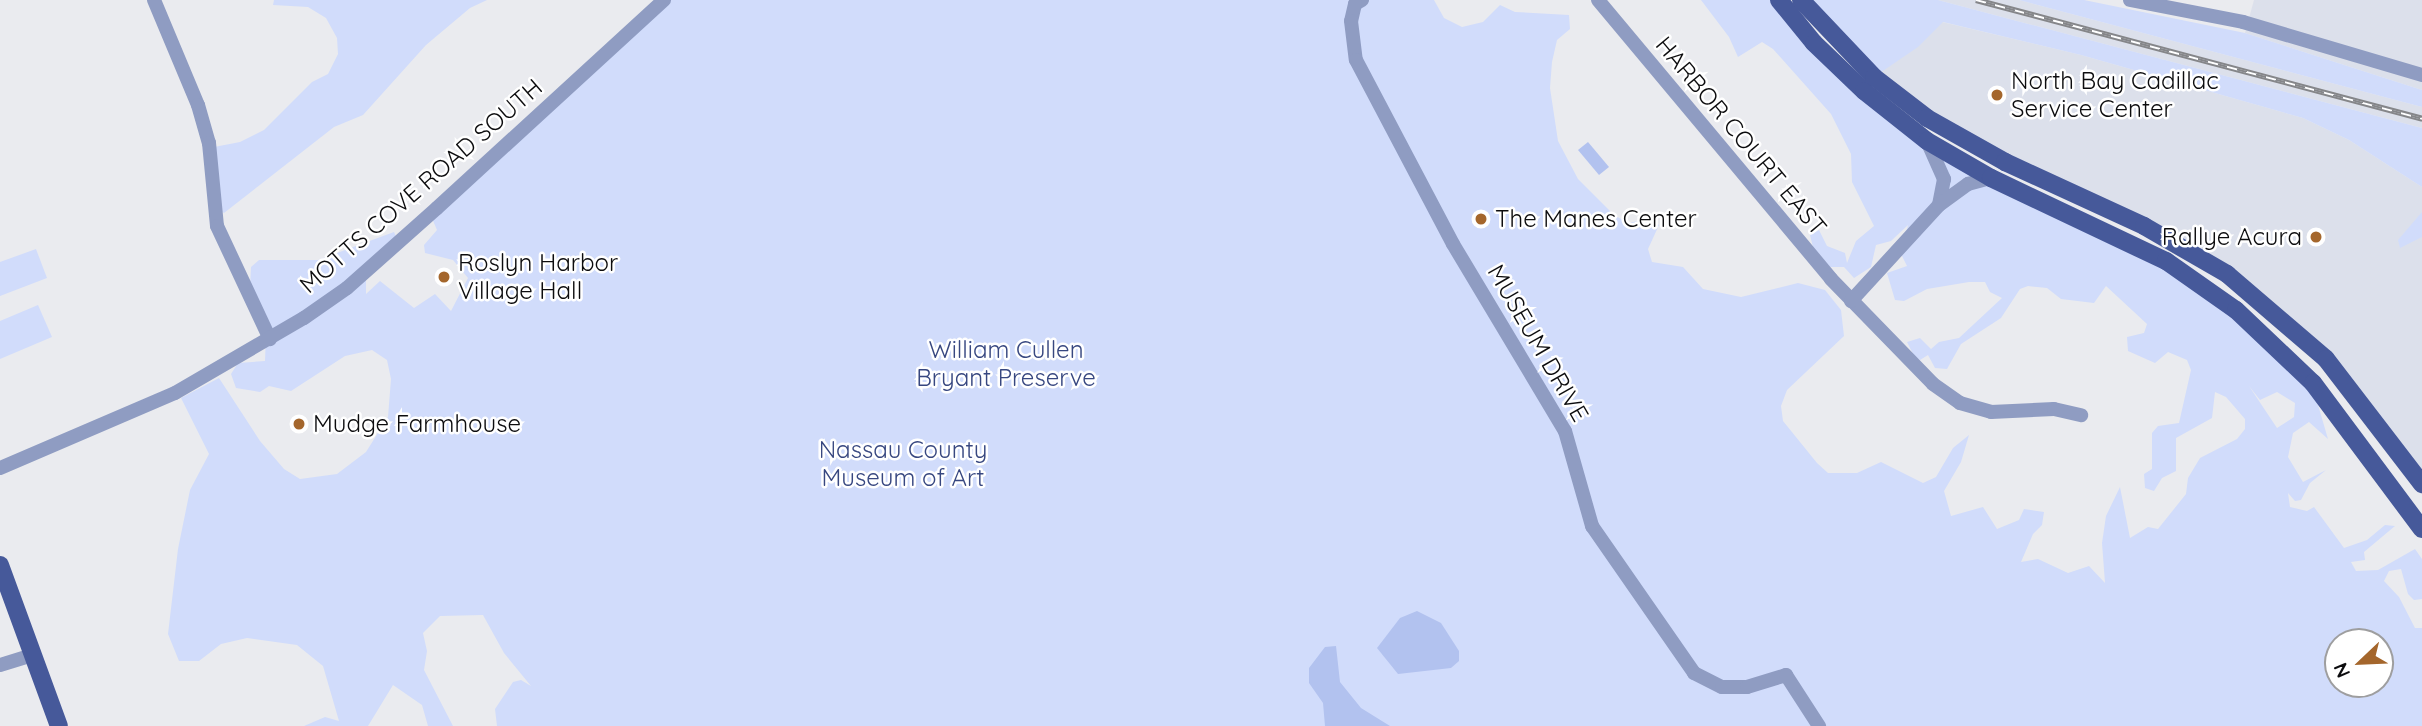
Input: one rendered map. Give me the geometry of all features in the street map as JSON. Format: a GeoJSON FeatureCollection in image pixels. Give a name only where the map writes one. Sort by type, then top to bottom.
{"type":"FeatureCollection","features":[{"type":"Feature","properties":{"kind":"main road"},"geometry":{"type":"LineString","coordinates":[[1779,0],[1814,43],[1864,90],[1927,141],[1991,178],[2118,235],[2197,279],[2279,347],[2331,404],[2422,528]]}},
{"type":"Feature","properties":{"kind":"main road"},"geometry":{"type":"LineString","coordinates":[[1801,0],[1874,77],[1927,118],[2006,162],[2192,251],[2284,319],[2352,389],[2422,484]]}},
{"type":"Feature","properties":{"kind":"main road"},"geometry":{"type":"LineString","coordinates":[[2331,404],[2352,389]]}},
{"type":"Feature","properties":{"kind":"main road"},"geometry":{"type":"LineString","coordinates":[[0,565],[59,726]]}},
{"type":"Feature","properties":{"kind":"street"},"geometry":{"type":"LineString","coordinates":[[154,0],[198,105],[209,143],[217,226],[270,339]]}},
{"type":"Feature","properties":{"kind":"street","name":"MOTTS COVE ROAD SOUTH"},"geometry":{"type":"LineString","coordinates":[[0,468],[145,407],[270,339],[346,288],[664,0]]}},
{"type":"Feature","properties":{"kind":"street","name":"MUSEUM DRIVE"},"geometry":{"type":"LineString","coordinates":[[1362,0],[1354,4],[1351,20],[1356,60],[1435,212],[1565,431],[1592,526],[1694,673],[1722,687],[1747,687],[1786,674],[1819,726]]}},
{"type":"Feature","properties":{"kind":"street","name":"HARBOR COURT EAST"},"geometry":{"type":"LineString","coordinates":[[1598,0],[1851,300],[1933,384],[1961,403],[2003,414],[2054,409],[2081,415]]}},
{"type":"Feature","properties":{"kind":"street"},"geometry":{"type":"LineString","coordinates":[[2130,0],[2243,22],[2422,75]]}},
{"type":"Feature","properties":{"kind":"street"},"geometry":{"type":"LineString","coordinates":[[1927,141],[1944,179],[1939,205]]}},
{"type":"Feature","properties":{"kind":"street"},"geometry":{"type":"LineString","coordinates":[[1851,300],[1939,205],[1968,184],[1991,178]]}},
{"type":"Feature","properties":{"kind":"street"},"geometry":{"type":"LineString","coordinates":[[0,665],[32,655]]}},
{"type":"Feature","properties":{"kind":"shaded area"},"geometry":{"type":"Polygon","coordinates":[[[1938,0],[2019,0],[2422,107],[2422,128],[1938,0]]]}},
{"type":"Feature","properties":{"kind":"shaded area"},"geometry":{"type":"Polygon","coordinates":[[[2254,0],[2422,0],[2422,90],[2245,33],[2254,0]]]}},
{"type":"Feature","properties":{"kind":"shaded area"},"geometry":{"type":"Polygon","coordinates":[[[1942,22],[2081,55],[2303,118],[2349,140],[2422,187],[2422,484],[2352,389],[2227,274],[2047,182],[1874,77],[1942,22]]]}},
{"type":"Feature","properties":{"kind":"shaded area"},"geometry":{"type":"Polygon","coordinates":[[[1588,142],[1609,167],[1599,175],[1578,150],[1588,142]]]}},
{"type":"Feature","properties":{"kind":"shaded area"},"geometry":{"type":"Polygon","coordinates":[[[1417,611],[1441,623],[1459,651],[1459,661],[1451,668],[1398,674],[1377,648],[1400,618],[1417,611]]]}},
{"type":"Feature","properties":{"kind":"shaded area"},"geometry":{"type":"Polygon","coordinates":[[[1336,646],[1340,682],[1361,708],[1390,726],[1325,726],[1323,703],[1309,683],[1309,668],[1325,647],[1336,646]]]}},
{"type":"Feature","properties":{"kind":"green space"},"geometry":{"type":"Polygon","coordinates":[[[274,0],[487,0],[470,8],[426,45],[363,115],[334,127],[224,213],[214,206],[209,148],[240,142],[264,130],[312,82],[328,74],[338,54],[337,38],[326,18],[308,7],[273,5],[274,0]]]}},
{"type":"Feature","properties":{"kind":"green space","name":"William Cullen Bryant Preserve"},"geometry":{"type":"Polygon","coordinates":[[[664,0],[1434,0],[1444,18],[1462,27],[1483,22],[1500,5],[1515,12],[1569,15],[1570,29],[1557,40],[1552,62],[1550,88],[1558,141],[1578,179],[1615,216],[1630,223],[1648,218],[1659,225],[1648,249],[1652,262],[1683,267],[1703,289],[1741,297],[1798,283],[1825,290],[1841,310],[1844,336],[1787,390],[1781,406],[1783,421],[1817,463],[1828,473],[1857,473],[1881,462],[1923,483],[1936,477],[1953,448],[1969,435],[1961,462],[1944,491],[1951,516],[1983,507],[1997,529],[2019,520],[2024,509],[2044,512],[2042,525],[2033,534],[2021,562],[2038,559],[2068,573],[2089,566],[2105,583],[2102,543],[2106,516],[2120,487],[2130,538],[2148,527],[2158,529],[2186,494],[2188,478],[2200,458],[2237,439],[2245,429],[2245,419],[2226,397],[2215,392],[2212,418],[2176,438],[2176,471],[2162,478],[2154,491],[2145,488],[2144,474],[2152,469],[2152,433],[2158,426],[2179,423],[2191,370],[2187,360],[2168,352],[2155,363],[2128,351],[2127,337],[2144,333],[2147,324],[2106,286],[2094,303],[2061,299],[2047,288],[2028,286],[2020,289],[2001,318],[1961,344],[1947,369],[1935,368],[1928,355],[1920,360],[1914,356],[1907,342],[1920,338],[1931,349],[1939,342],[1959,338],[2002,298],[1990,292],[1985,282],[1969,282],[1927,289],[1904,301],[1895,300],[1887,273],[1907,266],[1901,254],[1908,225],[1891,241],[1876,245],[1871,267],[1854,278],[1844,267],[1830,267],[1813,247],[1810,235],[1819,230],[1827,246],[1845,253],[1847,263],[1856,241],[1874,226],[1852,182],[1851,154],[1831,114],[1773,49],[1762,42],[1738,57],[1729,37],[1701,0],[1779,0],[1902,123],[2200,283],[2316,398],[2328,439],[2309,422],[2293,433],[2288,457],[2303,482],[2326,470],[2310,483],[2301,500],[2295,501],[2288,493],[2290,507],[2307,511],[2314,507],[2344,548],[2367,540],[2385,525],[2395,526],[2364,552],[2365,560],[2351,562],[2356,571],[2378,570],[2415,549],[2422,559],[2422,599],[2414,600],[2408,594],[2401,569],[2389,571],[2384,581],[2399,597],[2415,628],[2422,628],[2422,726],[497,726],[495,709],[513,682],[521,680],[531,686],[504,653],[483,615],[440,616],[423,633],[427,651],[424,670],[453,726],[428,726],[422,705],[393,685],[368,726],[304,726],[325,717],[339,721],[323,666],[297,645],[247,638],[221,644],[199,661],[179,661],[168,634],[178,549],[190,490],[209,454],[181,398],[219,378],[260,441],[284,469],[300,479],[337,474],[366,452],[388,417],[391,379],[387,360],[372,350],[345,356],[291,391],[269,386],[260,392],[236,388],[231,374],[238,363],[265,361],[266,335],[250,288],[251,267],[259,260],[318,260],[394,232],[397,239],[366,279],[366,294],[380,281],[414,308],[435,294],[451,311],[468,278],[453,260],[425,253],[424,245],[437,230],[431,216],[664,0]],[[2249,386],[2277,428],[2294,417],[2295,403],[2277,392],[2260,400],[2249,386]]]}},
{"type":"Feature","properties":{"kind":"green space"},"geometry":{"type":"Polygon","coordinates":[[[1802,0],[1938,0],[2422,128],[2422,187],[2349,140],[2303,118],[2081,55],[1943,22],[1918,47],[1874,77],[1802,0]]]}},
{"type":"Feature","properties":{"kind":"green space"},"geometry":{"type":"Polygon","coordinates":[[[2019,0],[2084,0],[2245,33],[2422,90],[2422,107],[2019,0]]]}},
{"type":"Feature","properties":{"kind":"green space"},"geometry":{"type":"Polygon","coordinates":[[[2422,212],[2422,237],[2400,248],[2398,240],[2422,212]]]}},
{"type":"Feature","properties":{"kind":"green space"},"geometry":{"type":"Polygon","coordinates":[[[36,249],[47,278],[0,296],[0,262],[36,249]]]}},
{"type":"Feature","properties":{"kind":"green space"},"geometry":{"type":"Polygon","coordinates":[[[38,305],[52,337],[0,359],[0,321],[38,305]]]}},
{"type":"Feature","properties":{"kind":"railway"},"geometry":{"type":"LineString","coordinates":[[1976,0],[2422,119]]}},
{"type":"Feature","properties":{"kind":"place","name":"North Bay Cadillac Service Center"},"geometry":{"type":"Point","coordinates":[1997,95]}},
{"type":"Feature","properties":{"kind":"place","name":"The Manes Center"},"geometry":{"type":"Point","coordinates":[1481,219]}},
{"type":"Feature","properties":{"kind":"place","name":"Rallye Acura"},"geometry":{"type":"Point","coordinates":[2316,237]}},
{"type":"Feature","properties":{"kind":"place","name":"Roslyn Harbor Village Hall"},"geometry":{"type":"Point","coordinates":[444,277]}},
{"type":"Feature","properties":{"kind":"place","name":"Mudge Farmhouse"},"geometry":{"type":"Point","coordinates":[299,424]}},
{"type":"Feature","properties":{"kind":"park label","name":"Nassau County Museum of Art"},"geometry":{"type":"Point","coordinates":[903,464]}}]}
